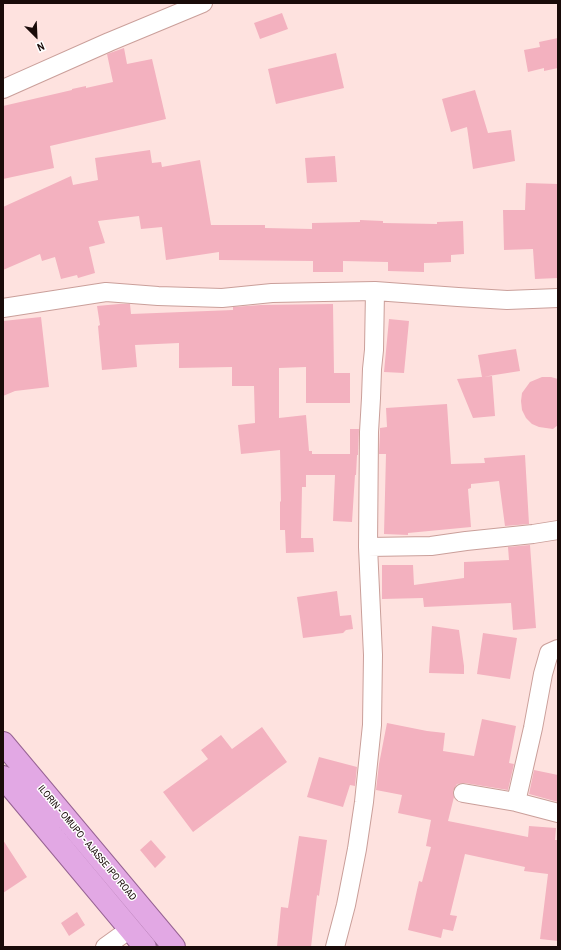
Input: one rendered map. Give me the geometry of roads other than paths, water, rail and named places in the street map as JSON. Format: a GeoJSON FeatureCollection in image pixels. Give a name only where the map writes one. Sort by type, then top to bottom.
{"type":"FeatureCollection","features":[{"type":"Feature","properties":{"kind":"highway","name":"ILORIN - OMUPO - AJASSE IPO ROAD"},"geometry":{"type":"LineString","coordinates":[[3,743],[173,946]]}},
{"type":"Feature","properties":{"kind":"highway"},"geometry":{"type":"LineString","coordinates":[[3,777],[145,947]]}},
{"type":"Feature","properties":{"kind":"street"},"geometry":{"type":"LineString","coordinates":[[3,89],[109,42],[203,3]]}},
{"type":"Feature","properties":{"kind":"street"},"geometry":{"type":"LineString","coordinates":[[3,308],[106,292],[158,296],[222,298],[272,293],[375,291],[458,298],[507,300],[558,298]]}},
{"type":"Feature","properties":{"kind":"street"},"geometry":{"type":"LineString","coordinates":[[336,947],[358,849],[372,725],[373,655],[368,547],[369,432],[374,350],[375,291]]}},
{"type":"Feature","properties":{"kind":"street"},"geometry":{"type":"LineString","coordinates":[[368,547],[432,546],[466,540],[533,534],[558,530]]}},
{"type":"Feature","properties":{"kind":"street"},"geometry":{"type":"LineString","coordinates":[[516,802],[533,728],[542,674],[549,653],[558,649]]}},
{"type":"Feature","properties":{"kind":"street"},"geometry":{"type":"LineString","coordinates":[[463,793],[516,802],[558,813]]}},
{"type":"Feature","properties":{"kind":"street"},"geometry":{"type":"LineString","coordinates":[[105,947],[130,929]]}}]}
